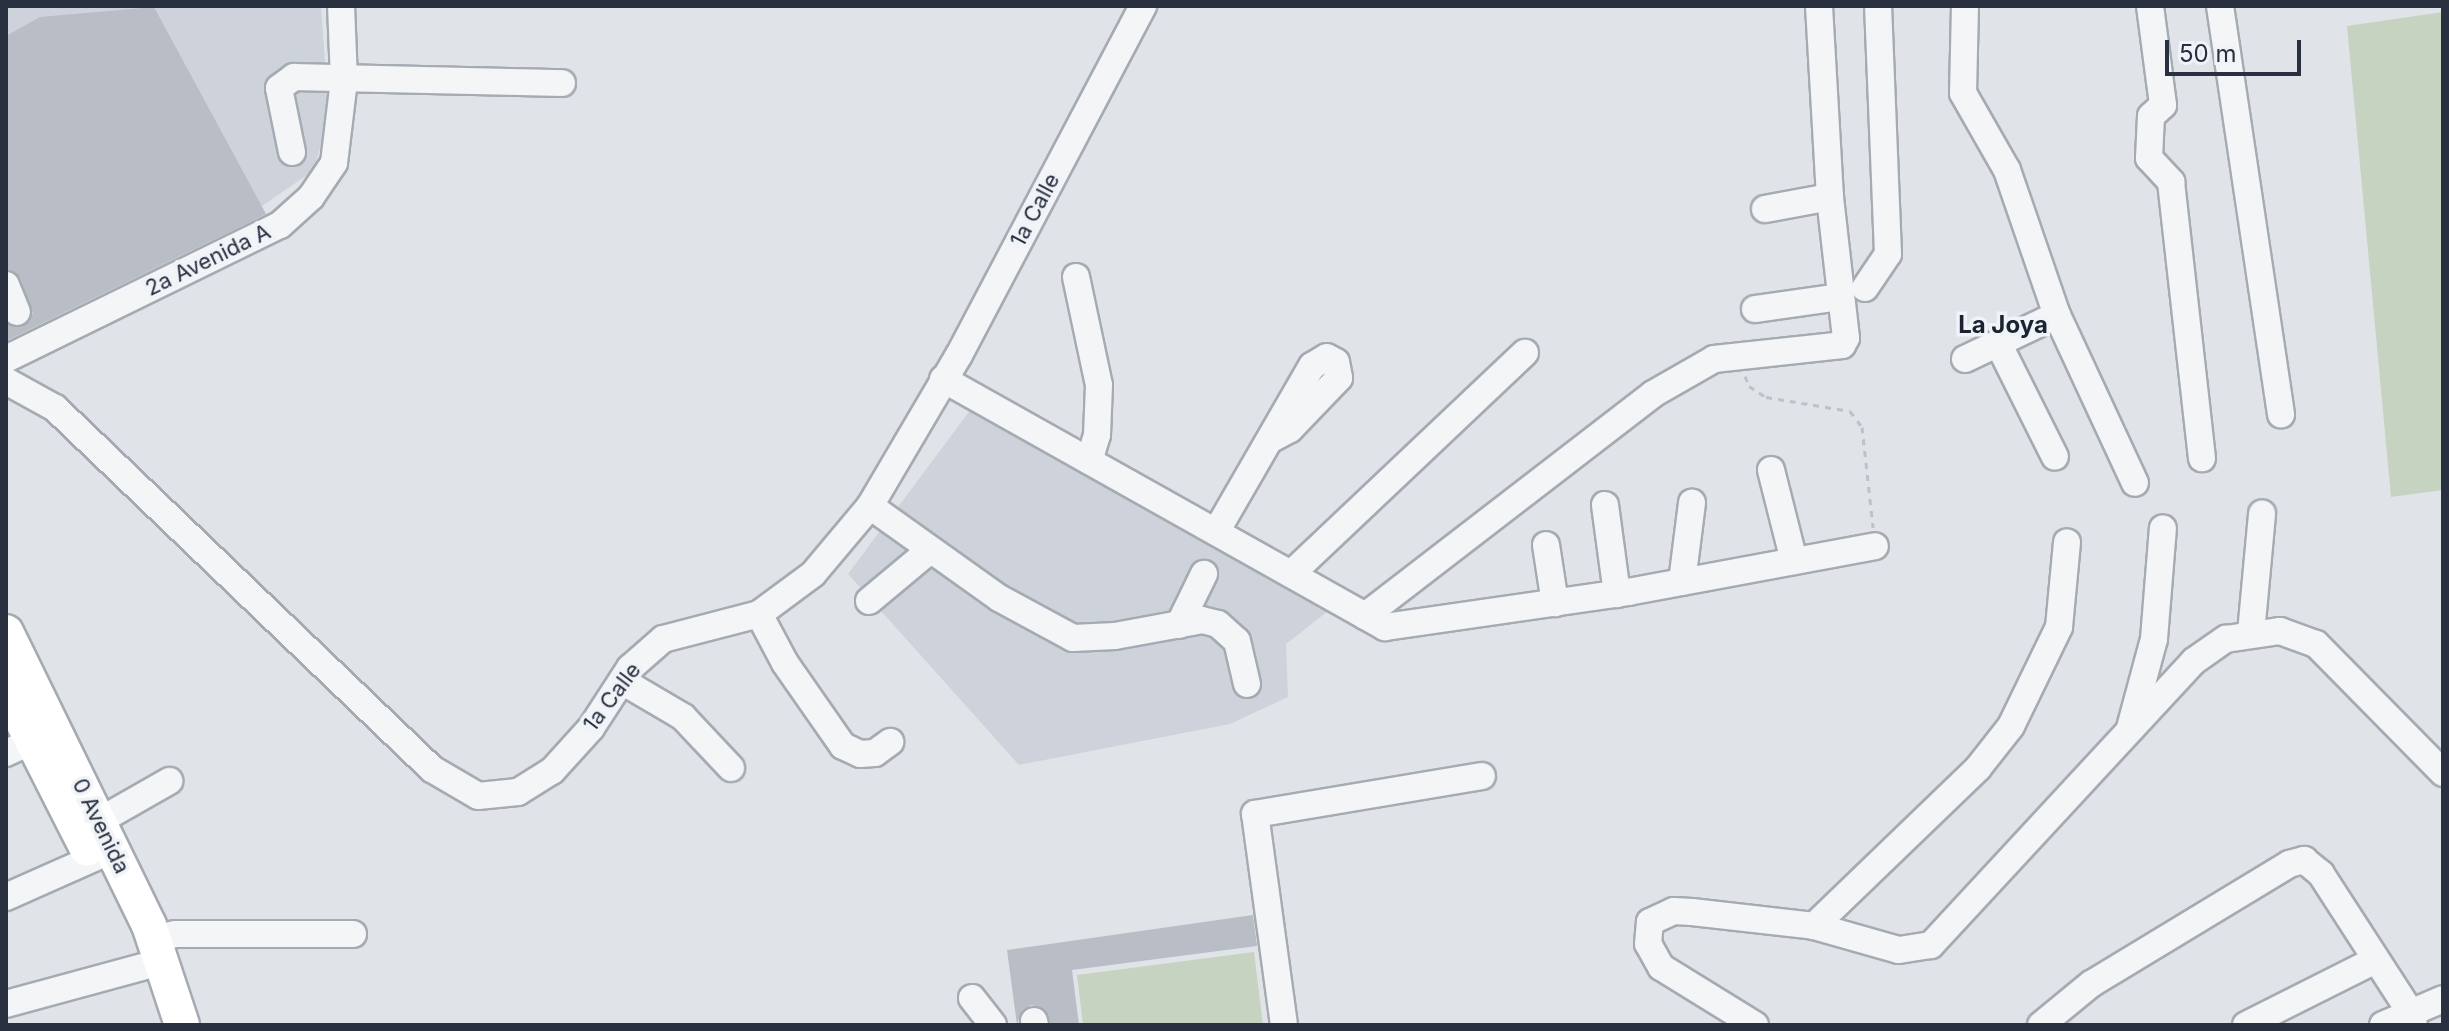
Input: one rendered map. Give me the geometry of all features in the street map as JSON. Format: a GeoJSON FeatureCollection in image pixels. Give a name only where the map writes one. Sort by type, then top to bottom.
{"type":"FeatureCollection","features":[{"type":"Feature","properties":{"kind":"main road","name":"0 Avenida"},"geometry":{"type":"LineString","coordinates":[[6,632],[182,1025]]}},
{"type":"Feature","properties":{"kind":"main road","name":"0 Avenida"},"geometry":{"type":"LineString","coordinates":[[6,689],[19,747],[102,843]]}},
{"type":"Feature","properties":{"kind":"main road","name":"0 Avenida"},"geometry":{"type":"LineString","coordinates":[[148,953],[159,1025]]}},
{"type":"Feature","properties":{"kind":"street","name":"2a Avenida A"},"geometry":{"type":"LineString","coordinates":[[6,359],[280,225],[311,197],[334,163],[344,80],[341,6]]}},
{"type":"Feature","properties":{"kind":"street","name":"1a Calle"},"geometry":{"type":"LineString","coordinates":[[6,381],[55,408],[432,769],[478,796],[518,792],[552,771],[591,728],[622,681],[663,639],[759,614],[813,574],[870,506],[943,379],[1143,6]]}},
{"type":"Feature","properties":{"kind":"street"},"geometry":{"type":"LineString","coordinates":[[1865,288],[1888,254],[1878,6]]}},
{"type":"Feature","properties":{"kind":"street"},"geometry":{"type":"LineString","coordinates":[[1965,6],[1963,93],[2007,170],[2057,315],[2135,483]]}},
{"type":"Feature","properties":{"kind":"street"},"geometry":{"type":"LineString","coordinates":[[2150,6],[2163,105],[2151,116],[2149,158],[2171,182],[2202,458]]}},
{"type":"Feature","properties":{"kind":"street"},"geometry":{"type":"LineString","coordinates":[[2220,6],[2281,414]]}},
{"type":"Feature","properties":{"kind":"street"},"geometry":{"type":"LineString","coordinates":[[1365,616],[1653,394],[1714,359],[1842,345],[1846,338],[1830,197],[1826,7]]}},
{"type":"Feature","properties":{"kind":"street"},"geometry":{"type":"LineString","coordinates":[[292,152],[279,88],[294,77],[562,83]]}},
{"type":"Feature","properties":{"kind":"street"},"geometry":{"type":"LineString","coordinates":[[1765,209],[1830,197]]}},
{"type":"Feature","properties":{"kind":"street"},"geometry":{"type":"LineString","coordinates":[[1076,277],[1099,385],[1097,435],[1089,461]]}},
{"type":"Feature","properties":{"kind":"street"},"geometry":{"type":"LineString","coordinates":[[6,285],[17,312]]}},
{"type":"Feature","properties":{"kind":"street"},"geometry":{"type":"LineString","coordinates":[[1755,309],[1840,297]]}},
{"type":"Feature","properties":{"kind":"street"},"geometry":{"type":"LineString","coordinates":[[1965,359],[2057,315]]}},
{"type":"Feature","properties":{"kind":"street"},"geometry":{"type":"LineString","coordinates":[[1998,343],[2055,457]]}},
{"type":"Feature","properties":{"kind":"street"},"geometry":{"type":"LineString","coordinates":[[1291,574],[1525,353]]}},
{"type":"Feature","properties":{"kind":"street"},"geometry":{"type":"LineString","coordinates":[[943,379],[1385,627],[1617,594],[1875,546]]}},
{"type":"Feature","properties":{"kind":"street"},"geometry":{"type":"LineString","coordinates":[[1216,532],[1273,438]]}},
{"type":"Feature","properties":{"kind":"street"},"geometry":{"type":"LineString","coordinates":[[1771,470],[1794,561]]}},
{"type":"Feature","properties":{"kind":"street"},"geometry":{"type":"LineString","coordinates":[[1682,582],[1692,503]]}},
{"type":"Feature","properties":{"kind":"street"},"geometry":{"type":"LineString","coordinates":[[1605,505],[1617,594]]}},
{"type":"Feature","properties":{"kind":"street"},"geometry":{"type":"LineString","coordinates":[[870,506],[999,598],[1073,638],[1202,620],[1218,624],[1237,641],[1247,684]]}},
{"type":"Feature","properties":{"kind":"street"},"geometry":{"type":"LineString","coordinates":[[2251,633],[2262,514]]}},
{"type":"Feature","properties":{"kind":"street"},"geometry":{"type":"LineString","coordinates":[[2130,731],[2150,654],[2162,590],[2163,528]]}},
{"type":"Feature","properties":{"kind":"street"},"geometry":{"type":"LineString","coordinates":[[1814,926],[1978,768],[2011,726],[2059,627],[2067,542]]}},
{"type":"Feature","properties":{"kind":"street"},"geometry":{"type":"LineString","coordinates":[[1546,545],[1555,603]]}},
{"type":"Feature","properties":{"kind":"street"},"geometry":{"type":"LineString","coordinates":[[869,601],[929,551]]}},
{"type":"Feature","properties":{"kind":"street"},"geometry":{"type":"LineString","coordinates":[[1179,625],[1204,574]]}},
{"type":"Feature","properties":{"kind":"street"},"geometry":{"type":"LineString","coordinates":[[759,614],[785,663],[843,746],[860,754],[875,753],[890,742]]}},
{"type":"Feature","properties":{"kind":"street"},"geometry":{"type":"LineString","coordinates":[[1755,1025],[1661,967],[1648,944],[1650,922],[1674,911],[1814,926],[1899,950],[1931,945],[2171,686],[2212,647],[2251,633],[2299,634],[2316,644],[2443,773]]}},
{"type":"Feature","properties":{"kind":"street"},"geometry":{"type":"LineString","coordinates":[[2150,654],[2171,686]]}},
{"type":"Feature","properties":{"kind":"street"},"geometry":{"type":"LineString","coordinates":[[622,681],[683,717],[731,768]]}},
{"type":"Feature","properties":{"kind":"street"},"geometry":{"type":"LineString","coordinates":[[1284,1025],[1255,814],[1482,776]]}},
{"type":"Feature","properties":{"kind":"street"},"geometry":{"type":"LineString","coordinates":[[6,897],[102,843],[169,781]]}},
{"type":"Feature","properties":{"kind":"street"},"geometry":{"type":"LineString","coordinates":[[2041,1025],[2091,984],[2289,864],[2304,860],[2321,874],[2413,1019]]}},
{"type":"Feature","properties":{"kind":"street"},"geometry":{"type":"LineString","coordinates":[[6,1004],[148,953],[175,934],[353,934]]}},
{"type":"Feature","properties":{"kind":"street"},"geometry":{"type":"LineString","coordinates":[[2246,1025],[2375,960]]}},
{"type":"Feature","properties":{"kind":"street"},"geometry":{"type":"LineString","coordinates":[[972,998],[993,1025]]}},
{"type":"Feature","properties":{"kind":"street"},"geometry":{"type":"LineString","coordinates":[[2383,1025],[2413,1019],[2443,999]]}},
{"type":"Feature","properties":{"kind":"path"},"geometry":{"type":"LineString","coordinates":[[1743,357],[1749,386],[1766,397],[1850,411],[1862,427],[1875,546]]}},
{"type":"Feature","properties":{"kind":"shaded area"},"geometry":{"type":"Polygon","coordinates":[[[6,6],[321,6],[329,120],[313,171],[243,219],[6,337],[6,6]]]}},
{"type":"Feature","properties":{"kind":"shaded area"},"geometry":{"type":"Polygon","coordinates":[[[977,401],[1346,597],[1286,644],[1288,697],[1230,724],[1019,765],[848,574],[977,401]]]}},
{"type":"Feature","properties":{"kind":"green space"},"geometry":{"type":"Polygon","coordinates":[[[2443,12],[2443,490],[2391,497],[2347,26],[2443,12]]]}},
{"type":"Feature","properties":{"kind":"green space"},"geometry":{"type":"Polygon","coordinates":[[[1254,952],[1263,1025],[1083,1025],[1077,975],[1254,952]]]}},
{"type":"Feature","properties":{"kind":"building"},"geometry":{"type":"Polygon","coordinates":[[[154,7],[266,214],[6,341],[6,323],[22,327],[33,313],[20,278],[6,269],[6,36],[40,17],[154,7]]]}},
{"type":"Feature","properties":{"kind":"building"},"geometry":{"type":"Polygon","coordinates":[[[1253,915],[1257,946],[1072,970],[1079,1025],[1051,1025],[1045,1009],[1031,1005],[1022,1010],[1017,1025],[1007,950],[1253,915]]]}},
{"type":"Feature","properties":{"kind":"district","name":"La Joya"},"geometry":{"type":"Point","coordinates":[2003,325]}}]}
